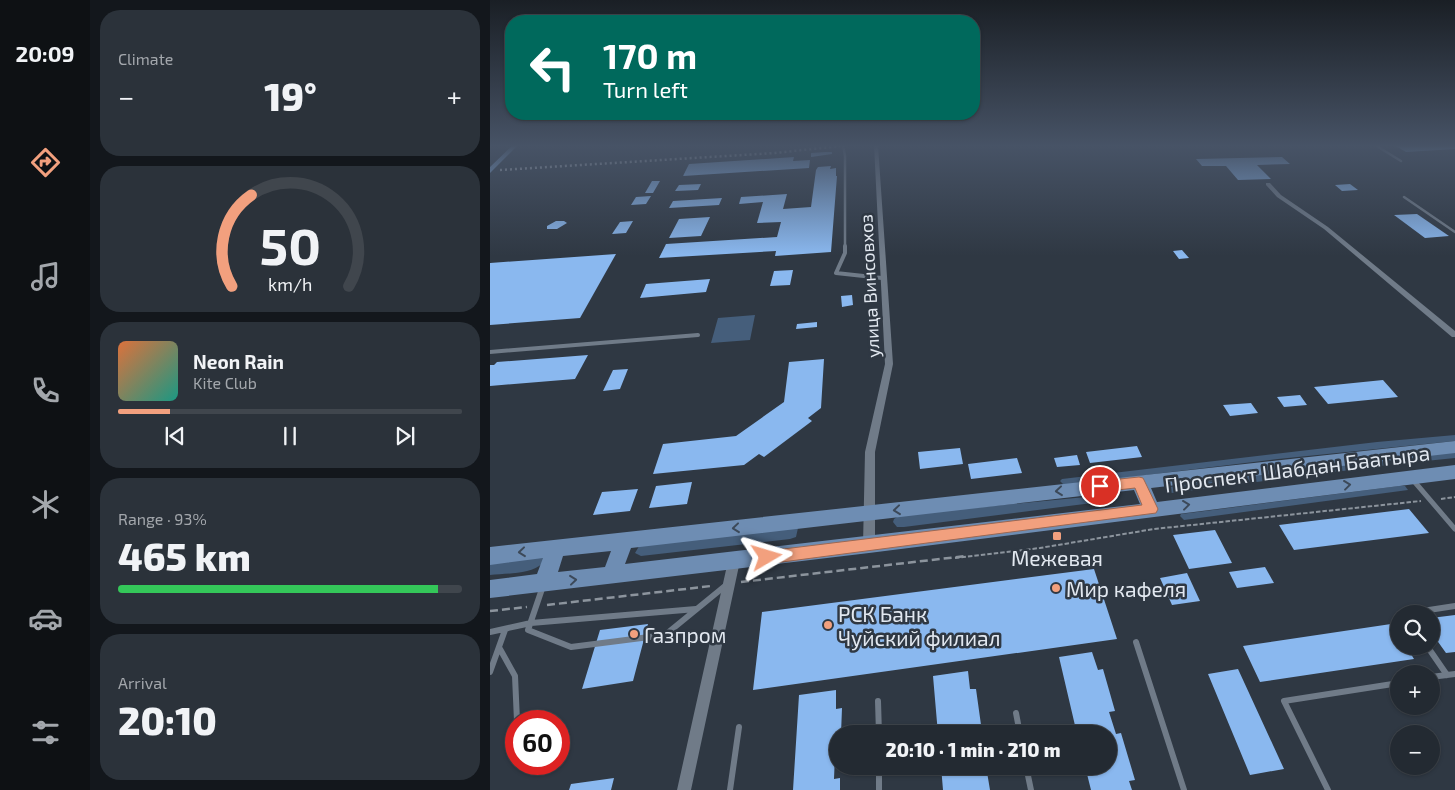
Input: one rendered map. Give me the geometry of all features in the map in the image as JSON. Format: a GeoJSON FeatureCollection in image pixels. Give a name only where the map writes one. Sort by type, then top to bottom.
{"type":"FeatureCollection","features":[{"type":"Feature","properties":{"kind":"main road","name":"Проспект Шабдан Баатыра"},"geometry":{"type":"LineString","coordinates":[[490,556],[1455,447]]}},
{"type":"Feature","properties":{"kind":"main road","name":"Проспект Шабдан Баатыра"},"geometry":{"type":"LineString","coordinates":[[490,589],[869,545],[1455,472]]}},
{"type":"Feature","properties":{"kind":"main road"},"geometry":{"type":"LineString","coordinates":[[1139,482],[1151,509]]}},
{"type":"Feature","properties":{"kind":"main road"},"geometry":{"type":"LineString","coordinates":[[612,575],[624,540]]}},
{"type":"Feature","properties":{"kind":"main road"},"geometry":{"type":"LineString","coordinates":[[544,583],[556,549]]}},
{"type":"Feature","properties":{"kind":"street","name":"улица Винсовхоз"},"geometry":{"type":"LineString","coordinates":[[869,545],[870,452],[888,364],[878,182]]}},
{"type":"Feature","properties":{"kind":"street"},"geometry":{"type":"LineString","coordinates":[[1268,184],[1278,196],[1326,228],[1455,335]]}},
{"type":"Feature","properties":{"kind":"street"},"geometry":{"type":"LineString","coordinates":[[684,790],[734,561]]}},
{"type":"Feature","properties":{"kind":"lane"},"geometry":{"type":"LineString","coordinates":[[845,182],[845,253],[836,274],[882,278]]}},
{"type":"Feature","properties":{"kind":"lane"},"geometry":{"type":"LineString","coordinates":[[1404,197],[1455,232]]}},
{"type":"Feature","properties":{"kind":"lane"},"geometry":{"type":"LineString","coordinates":[[490,352],[698,335]]}},
{"type":"Feature","properties":{"kind":"lane"},"geometry":{"type":"LineString","coordinates":[[1410,477],[1455,529]]}},
{"type":"Feature","properties":{"kind":"lane"},"geometry":{"type":"LineString","coordinates":[[544,583],[528,630],[571,647],[665,635],[728,584]]}},
{"type":"Feature","properties":{"kind":"lane"},"geometry":{"type":"LineString","coordinates":[[1440,608],[1455,606]]}},
{"type":"Feature","properties":{"kind":"lane"},"geometry":{"type":"LineString","coordinates":[[490,632],[531,623],[697,609]]}},
{"type":"Feature","properties":{"kind":"lane"},"geometry":{"type":"LineString","coordinates":[[490,672],[500,649],[505,630]]}},
{"type":"Feature","properties":{"kind":"lane"},"geometry":{"type":"LineString","coordinates":[[1136,642],[1184,790]]}},
{"type":"Feature","properties":{"kind":"lane"},"geometry":{"type":"LineString","coordinates":[[500,649],[515,676],[517,710]]}},
{"type":"Feature","properties":{"kind":"lane"},"geometry":{"type":"LineString","coordinates":[[1433,655],[1447,675]]}},
{"type":"Feature","properties":{"kind":"lane"},"geometry":{"type":"LineString","coordinates":[[1440,676],[1455,674]]}},
{"type":"Feature","properties":{"kind":"lane"},"geometry":{"type":"LineString","coordinates":[[1328,790],[1284,701],[1390,684]]}},
{"type":"Feature","properties":{"kind":"lane"},"geometry":{"type":"LineString","coordinates":[[878,701],[878,725]]}},
{"type":"Feature","properties":{"kind":"lane"},"geometry":{"type":"LineString","coordinates":[[1016,713],[1018,725]]}},
{"type":"Feature","properties":{"kind":"lane"},"geometry":{"type":"LineString","coordinates":[[730,790],[738,728]]}},
{"type":"Feature","properties":{"kind":"lane"},"geometry":{"type":"LineString","coordinates":[[879,775],[879,790]]}},
{"type":"Feature","properties":{"kind":"lane"},"geometry":{"type":"LineString","coordinates":[[1028,775],[1031,790]]}},
{"type":"Feature","properties":{"kind":"path"},"geometry":{"type":"LineString","coordinates":[[490,611],[1040,548],[1154,529],[1455,497]]}},
{"type":"Feature","properties":{"kind":"shaded area"},"geometry":{"type":"Polygon","coordinates":[[[755,315],[750,340],[711,343],[718,318],[755,315]]]}},
{"type":"Feature","properties":{"kind":"shaded area"},"geometry":{"type":"Polygon","coordinates":[[[1455,435],[1455,441],[1278,459],[1064,485],[1060,481],[1062,479],[1377,442],[1455,435]]]}},
{"type":"Feature","properties":{"kind":"shaded area"},"geometry":{"type":"Polygon","coordinates":[[[1455,452],[1455,458],[1406,463],[1399,459],[1455,452]]]}},
{"type":"Feature","properties":{"kind":"shaded area"},"geometry":{"type":"Polygon","coordinates":[[[1384,460],[1387,465],[1171,493],[1167,489],[1169,487],[1191,484],[1384,460]]]}},
{"type":"Feature","properties":{"kind":"shaded area"},"geometry":{"type":"Polygon","coordinates":[[[1405,486],[1408,490],[1184,520],[1180,516],[1181,514],[1405,486]]]}},
{"type":"Feature","properties":{"kind":"shaded area"},"geometry":{"type":"Polygon","coordinates":[[[1106,495],[1109,497],[1108,501],[904,527],[897,527],[893,522],[900,515],[1106,495]]]}},
{"type":"Feature","properties":{"kind":"shaded area"},"geometry":{"type":"Polygon","coordinates":[[[798,528],[796,537],[790,539],[641,556],[635,553],[641,543],[798,528]]]}},
{"type":"Feature","properties":{"kind":"shaded area"},"geometry":{"type":"Polygon","coordinates":[[[544,553],[543,563],[532,570],[490,575],[490,560],[544,553]]]}},
{"type":"Feature","properties":{"kind":"building"},"geometry":{"type":"Polygon","coordinates":[[[651,182],[659,182],[653,193],[645,193],[651,182]]]}},
{"type":"Feature","properties":{"kind":"building"},"geometry":{"type":"Polygon","coordinates":[[[814,182],[837,182],[831,252],[775,256],[776,251],[659,258],[666,244],[777,237],[781,222],[757,223],[763,202],[739,204],[741,197],[787,194],[783,209],[811,207],[814,182]]]}},
{"type":"Feature","properties":{"kind":"building"},"geometry":{"type":"Polygon","coordinates":[[[701,184],[698,190],[675,191],[679,185],[701,184]]]}},
{"type":"Feature","properties":{"kind":"building"},"geometry":{"type":"Polygon","coordinates":[[[1350,184],[1358,190],[1342,191],[1335,185],[1350,184]]]}},
{"type":"Feature","properties":{"kind":"building"},"geometry":{"type":"Polygon","coordinates":[[[651,196],[646,204],[631,205],[636,197],[651,196]]]}},
{"type":"Feature","properties":{"kind":"building"},"geometry":{"type":"Polygon","coordinates":[[[722,198],[719,205],[669,208],[673,201],[722,198]]]}},
{"type":"Feature","properties":{"kind":"building"},"geometry":{"type":"Polygon","coordinates":[[[1417,214],[1449,236],[1425,238],[1394,215],[1417,214]]]}},
{"type":"Feature","properties":{"kind":"building"},"geometry":{"type":"Polygon","coordinates":[[[710,217],[701,236],[669,238],[679,219],[710,217]]]}},
{"type":"Feature","properties":{"kind":"building"},"geometry":{"type":"Polygon","coordinates":[[[556,221],[567,223],[557,229],[547,229],[547,226],[556,221]]]}},
{"type":"Feature","properties":{"kind":"building"},"geometry":{"type":"Polygon","coordinates":[[[633,221],[626,233],[612,234],[620,222],[633,221]]]}},
{"type":"Feature","properties":{"kind":"building"},"geometry":{"type":"Polygon","coordinates":[[[1182,250],[1189,258],[1179,259],[1173,251],[1182,250]]]}},
{"type":"Feature","properties":{"kind":"building"},"geometry":{"type":"Polygon","coordinates":[[[616,254],[580,318],[490,325],[490,263],[616,254]]]}},
{"type":"Feature","properties":{"kind":"building"},"geometry":{"type":"Polygon","coordinates":[[[793,270],[790,285],[770,286],[774,271],[793,270]]]}},
{"type":"Feature","properties":{"kind":"building"},"geometry":{"type":"Polygon","coordinates":[[[710,279],[706,292],[640,298],[646,284],[710,279]]]}},
{"type":"Feature","properties":{"kind":"building"},"geometry":{"type":"Polygon","coordinates":[[[852,295],[853,305],[842,307],[841,296],[852,295]]]}},
{"type":"Feature","properties":{"kind":"building"},"geometry":{"type":"Polygon","coordinates":[[[817,322],[817,327],[796,329],[797,324],[817,322]]]}},
{"type":"Feature","properties":{"kind":"building"},"geometry":{"type":"Polygon","coordinates":[[[588,355],[575,379],[490,386],[490,365],[494,365],[497,362],[588,355]]]}},
{"type":"Feature","properties":{"kind":"building"},"geometry":{"type":"Polygon","coordinates":[[[824,359],[821,408],[808,418],[812,421],[764,457],[759,454],[744,465],[653,474],[663,444],[736,436],[784,402],[789,362],[824,359]]]}},
{"type":"Feature","properties":{"kind":"building"},"geometry":{"type":"Polygon","coordinates":[[[628,369],[620,389],[603,391],[613,370],[628,369]]]}},
{"type":"Feature","properties":{"kind":"building"},"geometry":{"type":"Polygon","coordinates":[[[1383,380],[1398,397],[1328,404],[1314,387],[1383,380]]]}},
{"type":"Feature","properties":{"kind":"building"},"geometry":{"type":"Polygon","coordinates":[[[1300,395],[1307,405],[1284,407],[1277,397],[1300,395]]]}},
{"type":"Feature","properties":{"kind":"building"},"geometry":{"type":"Polygon","coordinates":[[[1251,403],[1258,413],[1230,416],[1223,405],[1251,403]]]}},
{"type":"Feature","properties":{"kind":"building"},"geometry":{"type":"Polygon","coordinates":[[[1137,446],[1142,457],[1090,463],[1086,452],[1137,446]]]}},
{"type":"Feature","properties":{"kind":"building"},"geometry":{"type":"Polygon","coordinates":[[[960,448],[963,464],[920,469],[918,452],[960,448]]]}},
{"type":"Feature","properties":{"kind":"building"},"geometry":{"type":"Polygon","coordinates":[[[1077,455],[1080,465],[1057,467],[1054,458],[1077,455]]]}},
{"type":"Feature","properties":{"kind":"building"},"geometry":{"type":"Polygon","coordinates":[[[1017,458],[1022,473],[971,479],[968,464],[1017,458]]]}},
{"type":"Feature","properties":{"kind":"building"},"geometry":{"type":"Polygon","coordinates":[[[692,482],[687,504],[649,508],[656,486],[692,482]]]}},
{"type":"Feature","properties":{"kind":"building"},"geometry":{"type":"Polygon","coordinates":[[[638,489],[630,511],[593,515],[602,492],[638,489]]]}},
{"type":"Feature","properties":{"kind":"building"},"geometry":{"type":"Polygon","coordinates":[[[1409,509],[1429,533],[1294,550],[1279,525],[1409,509]]]}},
{"type":"Feature","properties":{"kind":"building"},"geometry":{"type":"Polygon","coordinates":[[[1215,530],[1232,563],[1189,569],[1173,535],[1215,530]]]}},
{"type":"Feature","properties":{"kind":"building"},"geometry":{"type":"Polygon","coordinates":[[[1265,567],[1274,583],[1237,588],[1229,572],[1265,567]]]}},
{"type":"Feature","properties":{"kind":"building"},"geometry":{"type":"Polygon","coordinates":[[[1094,569],[1117,639],[753,690],[762,612],[1094,569]]]}},
{"type":"Feature","properties":{"kind":"building"},"geometry":{"type":"Polygon","coordinates":[[[1187,573],[1200,601],[1172,605],[1160,578],[1187,573]]]}},
{"type":"Feature","properties":{"kind":"building"},"geometry":{"type":"Polygon","coordinates":[[[1455,615],[1455,652],[1446,653],[1440,645],[1440,617],[1455,615]]]}},
{"type":"Feature","properties":{"kind":"building"},"geometry":{"type":"Polygon","coordinates":[[[648,624],[633,681],[582,689],[600,630],[648,624]]]}},
{"type":"Feature","properties":{"kind":"building"},"geometry":{"type":"Polygon","coordinates":[[[1390,624],[1390,655],[1412,655],[1414,659],[1260,682],[1243,646],[1390,624]]]}},
{"type":"Feature","properties":{"kind":"building"},"geometry":{"type":"Polygon","coordinates":[[[1092,652],[1098,670],[1103,669],[1115,711],[1109,712],[1113,725],[1075,725],[1059,657],[1092,652]]]}},
{"type":"Feature","properties":{"kind":"building"},"geometry":{"type":"Polygon","coordinates":[[[1238,669],[1284,769],[1250,775],[1208,674],[1238,669]]]}},
{"type":"Feature","properties":{"kind":"building"},"geometry":{"type":"Polygon","coordinates":[[[968,671],[970,689],[976,689],[981,725],[937,725],[933,676],[968,671]]]}},
{"type":"Feature","properties":{"kind":"building"},"geometry":{"type":"Polygon","coordinates":[[[836,690],[836,709],[842,708],[841,725],[829,725],[829,775],[834,775],[834,779],[840,778],[840,790],[793,790],[799,695],[836,690]]]}},
{"type":"Feature","properties":{"kind":"building"},"geometry":{"type":"Polygon","coordinates":[[[1121,733],[1135,780],[1129,781],[1132,790],[1091,790],[1087,775],[1117,775],[1117,734],[1121,733]]]}},
{"type":"Feature","properties":{"kind":"building"},"geometry":{"type":"Polygon","coordinates":[[[942,775],[988,775],[990,790],[943,790],[942,775]]]}},
{"type":"Feature","properties":{"kind":"building"},"geometry":{"type":"Polygon","coordinates":[[[614,778],[611,790],[569,790],[571,784],[614,778]]]}},
{"type":"Feature","properties":{"kind":"place","name":"Межевая"},"geometry":{"type":"Point","coordinates":[1057,536]}},
{"type":"Feature","properties":{"kind":"place","name":"Мир кафеля"},"geometry":{"type":"Point","coordinates":[1056,588]}},
{"type":"Feature","properties":{"kind":"place","name":"РСК Банк Чуйский филиал"},"geometry":{"type":"Point","coordinates":[828,625]}},
{"type":"Feature","properties":{"kind":"place","name":"Газпром"},"geometry":{"type":"Point","coordinates":[634,634]}},
{"type":"Feature","properties":{"kind":"route"},"geometry":{"type":"LineString","coordinates":[[767,557],[1151,509],[1139,482],[1100,486]]}}]}
